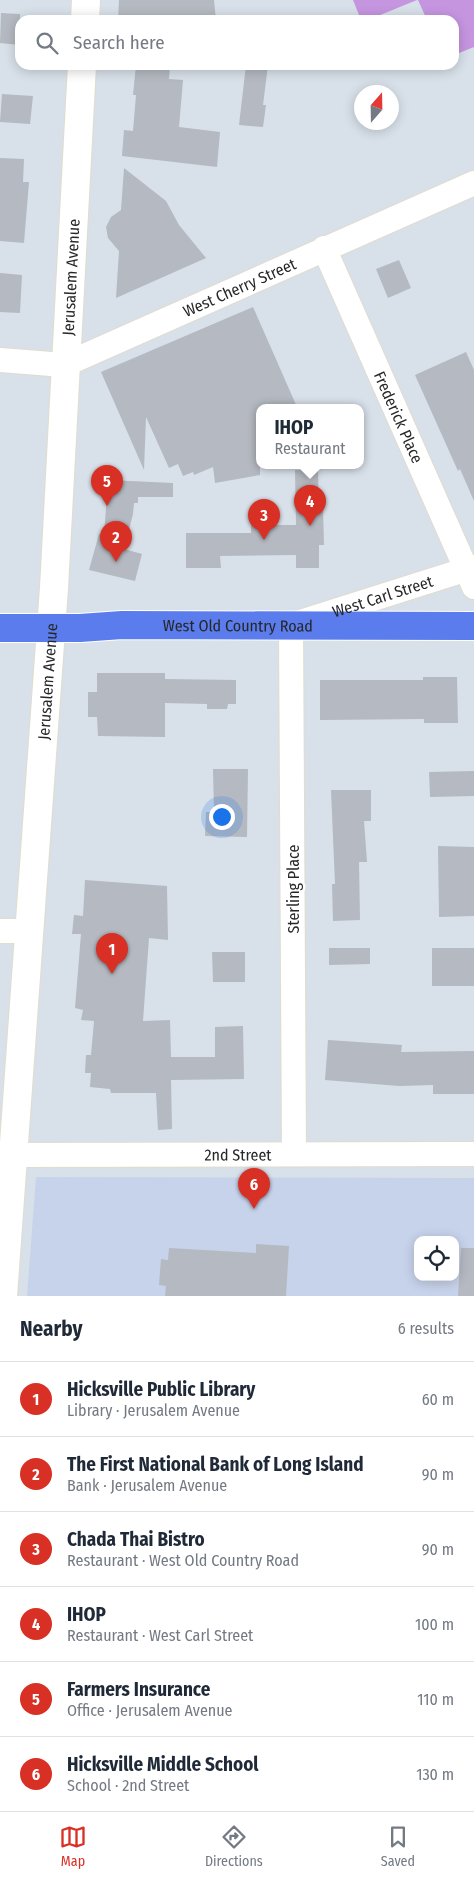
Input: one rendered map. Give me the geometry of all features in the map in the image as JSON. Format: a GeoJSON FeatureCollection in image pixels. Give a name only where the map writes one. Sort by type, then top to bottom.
{"type":"FeatureCollection","features":[{"type":"Feature","properties":{"kind":"main road"},"geometry":{"type":"LineString","coordinates":[[84,15],[86,0]]}},
{"type":"Feature","properties":{"kind":"main road","name":"Jerusalem Avenue"},"geometry":{"type":"LineString","coordinates":[[3,1296],[6,1155],[29,931],[51,628],[64,364],[82,70]]}},
{"type":"Feature","properties":{"kind":"main road","name":"West Old Country Road"},"geometry":{"type":"LineString","coordinates":[[0,628],[122,625],[474,626]]}},
{"type":"Feature","properties":{"kind":"street","name":"West Cherry Street"},"geometry":{"type":"LineString","coordinates":[[0,360],[64,364],[474,183]]}},
{"type":"Feature","properties":{"kind":"street","name":"Frederick Place"},"geometry":{"type":"LineString","coordinates":[[324,248],[471,575]]}},
{"type":"Feature","properties":{"kind":"street","name":"West Carl Street"},"geometry":{"type":"LineString","coordinates":[[291,625],[471,575]]}},
{"type":"Feature","properties":{"kind":"street","name":"Sterling Place"},"geometry":{"type":"LineString","coordinates":[[291,625],[294,1153]]}},
{"type":"Feature","properties":{"kind":"street"},"geometry":{"type":"LineString","coordinates":[[0,930],[29,931]]}},
{"type":"Feature","properties":{"kind":"street","name":"2nd Street"},"geometry":{"type":"LineString","coordinates":[[6,1155],[474,1154]]}},
{"type":"Feature","properties":{"kind":"shaded area"},"geometry":{"type":"Polygon","coordinates":[[[353,0],[417,0],[380,15],[359,15],[353,0]]]}},
{"type":"Feature","properties":{"kind":"shaded area"},"geometry":{"type":"Polygon","coordinates":[[[418,0],[474,0],[474,47],[459,53],[459,15],[425,15],[418,0]]]}},
{"type":"Feature","properties":{"kind":"shaded area"},"geometry":{"type":"Polygon","coordinates":[[[36,1177],[474,1178],[474,1296],[27,1296],[36,1177]]]}},
{"type":"Feature","properties":{"kind":"building"},"geometry":{"type":"Polygon","coordinates":[[[119,0],[214,0],[216,15],[118,15],[119,0]]]}},
{"type":"Feature","properties":{"kind":"building"},"geometry":{"type":"Polygon","coordinates":[[[1,13],[20,14],[15,15],[15,44],[0,43],[1,13]]]}},
{"type":"Feature","properties":{"kind":"building"},"geometry":{"type":"Polygon","coordinates":[[[136,70],[170,70],[169,79],[183,80],[179,127],[220,132],[217,167],[122,156],[124,130],[133,131],[136,95],[133,95],[136,70]]]}},
{"type":"Feature","properties":{"kind":"building"},"geometry":{"type":"Polygon","coordinates":[[[245,70],[267,70],[263,105],[266,105],[263,127],[239,125],[245,70]]]}},
{"type":"Feature","properties":{"kind":"building"},"geometry":{"type":"Polygon","coordinates":[[[2,94],[33,96],[30,124],[0,122],[2,94]]]}},
{"type":"Feature","properties":{"kind":"building"},"geometry":{"type":"Polygon","coordinates":[[[0,158],[24,159],[23,182],[29,182],[24,243],[0,241],[0,158]]]}},
{"type":"Feature","properties":{"kind":"building"},"geometry":{"type":"Polygon","coordinates":[[[124,168],[166,201],[179,225],[206,258],[116,298],[119,251],[108,238],[106,227],[111,217],[121,210],[124,168]]]}},
{"type":"Feature","properties":{"kind":"building"},"geometry":{"type":"Polygon","coordinates":[[[399,260],[411,288],[388,298],[376,269],[399,260]]]}},
{"type":"Feature","properties":{"kind":"building"},"geometry":{"type":"Polygon","coordinates":[[[0,273],[22,275],[20,313],[0,312],[0,273]]]}},
{"type":"Feature","properties":{"kind":"building"},"geometry":{"type":"Polygon","coordinates":[[[253,307],[296,404],[256,404],[256,469],[260,469],[260,475],[215,483],[213,467],[194,475],[193,472],[183,476],[178,464],[169,468],[146,417],[144,470],[101,372],[253,307]]]}},
{"type":"Feature","properties":{"kind":"building"},"geometry":{"type":"Polygon","coordinates":[[[466,352],[474,370],[474,501],[460,469],[458,471],[415,375],[466,352]]]}},
{"type":"Feature","properties":{"kind":"building"},"geometry":{"type":"Polygon","coordinates":[[[295,470],[318,470],[319,508],[323,508],[324,545],[319,545],[319,568],[296,568],[296,555],[220,556],[221,568],[186,568],[186,533],[251,533],[251,525],[296,525],[295,470]]]}},
{"type":"Feature","properties":{"kind":"building"},"geometry":{"type":"Polygon","coordinates":[[[108,480],[173,483],[173,497],[138,497],[138,503],[134,503],[124,549],[142,554],[135,581],[89,570],[99,534],[104,535],[108,480]]]}},
{"type":"Feature","properties":{"kind":"building"},"geometry":{"type":"Polygon","coordinates":[[[97,673],[165,673],[165,679],[236,680],[236,704],[228,704],[227,709],[207,709],[207,704],[165,703],[165,737],[98,736],[97,717],[88,717],[88,692],[97,692],[97,673]]]}},
{"type":"Feature","properties":{"kind":"building"},"geometry":{"type":"Polygon","coordinates":[[[423,677],[457,677],[458,723],[424,723],[424,719],[320,720],[320,680],[423,680],[423,677]]]}},
{"type":"Feature","properties":{"kind":"building"},"geometry":{"type":"Polygon","coordinates":[[[213,769],[248,769],[247,837],[205,836],[206,812],[214,812],[213,769]]]}},
{"type":"Feature","properties":{"kind":"building"},"geometry":{"type":"Polygon","coordinates":[[[474,771],[474,796],[430,797],[429,772],[474,771]]]}},
{"type":"Feature","properties":{"kind":"building"},"geometry":{"type":"Polygon","coordinates":[[[331,790],[371,790],[371,821],[364,821],[367,862],[359,862],[360,920],[333,921],[332,884],[335,884],[331,790]]]}},
{"type":"Feature","properties":{"kind":"building"},"geometry":{"type":"Polygon","coordinates":[[[438,846],[474,847],[474,916],[439,917],[438,846]]]}},
{"type":"Feature","properties":{"kind":"building"},"geometry":{"type":"Polygon","coordinates":[[[85,880],[167,886],[168,940],[149,938],[143,1021],[170,1020],[171,1057],[215,1057],[215,1027],[243,1026],[244,1079],[171,1080],[172,1129],[158,1130],[156,1093],[111,1093],[110,1089],[90,1087],[91,1073],[85,1073],[86,1055],[91,1055],[94,1021],[81,1020],[83,1010],[75,1008],[81,934],[72,934],[74,915],[83,916],[85,880]]]}},
{"type":"Feature","properties":{"kind":"building"},"geometry":{"type":"Polygon","coordinates":[[[329,948],[370,948],[370,964],[329,965],[329,948]]]}},
{"type":"Feature","properties":{"kind":"building"},"geometry":{"type":"Polygon","coordinates":[[[432,948],[474,948],[474,986],[432,986],[432,948]]]}},
{"type":"Feature","properties":{"kind":"building"},"geometry":{"type":"Polygon","coordinates":[[[212,952],[245,952],[245,982],[213,982],[212,952]]]}},
{"type":"Feature","properties":{"kind":"building"},"geometry":{"type":"Polygon","coordinates":[[[328,1040],[402,1045],[401,1052],[474,1051],[474,1094],[433,1094],[433,1085],[399,1086],[325,1080],[328,1040]]]}},
{"type":"Feature","properties":{"kind":"building"},"geometry":{"type":"Polygon","coordinates":[[[256,1244],[289,1246],[286,1296],[165,1296],[166,1286],[159,1285],[161,1259],[168,1260],[169,1248],[256,1253],[256,1244]]]}},
{"type":"Feature","properties":{"kind":"building"},"geometry":{"type":"Polygon","coordinates":[[[461,1248],[474,1248],[474,1296],[458,1296],[461,1248]]]}},
{"type":"Feature","properties":{"kind":"place","name":"Farmers Insurance"},"geometry":{"type":"Point","coordinates":[107,506]}},
{"type":"Feature","properties":{"kind":"place","name":"IHOP"},"geometry":{"type":"Point","coordinates":[310,526]}},
{"type":"Feature","properties":{"kind":"place","name":"Chada Thai Bistro"},"geometry":{"type":"Point","coordinates":[264,540]}},
{"type":"Feature","properties":{"kind":"place","name":"The First National Bank of Long Island"},"geometry":{"type":"Point","coordinates":[116,562]}},
{"type":"Feature","properties":{"kind":"place","name":"Hicksville Public Library"},"geometry":{"type":"Point","coordinates":[112,974]}},
{"type":"Feature","properties":{"kind":"place","name":"Hicksville Middle School"},"geometry":{"type":"Point","coordinates":[254,1209]}}]}
